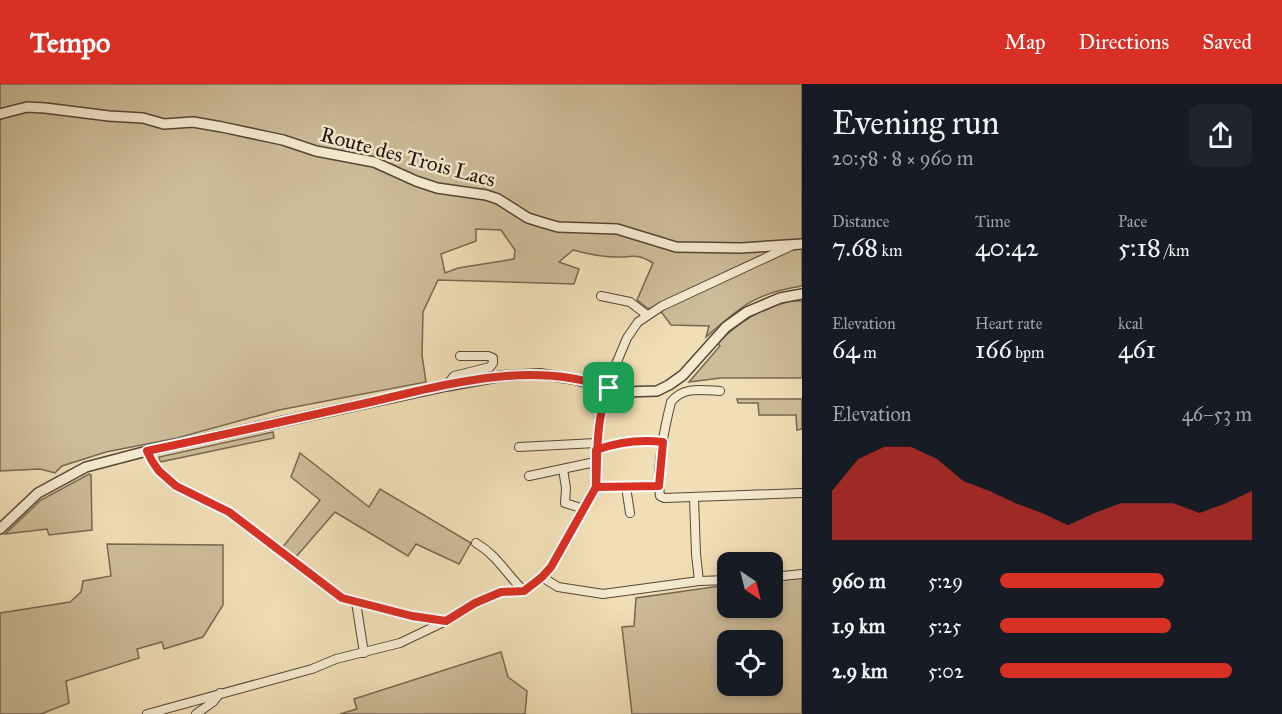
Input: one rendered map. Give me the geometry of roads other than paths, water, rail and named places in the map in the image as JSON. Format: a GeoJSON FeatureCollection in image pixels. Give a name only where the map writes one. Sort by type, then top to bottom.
{"type":"FeatureCollection","features":[{"type":"Feature","properties":{"kind":"street","name":"Route des Trois Lacs"},"geometry":{"type":"LineString","coordinates":[[0,114],[27,108],[45,108],[143,118],[164,124],[193,122],[212,125],[283,140],[316,151],[374,162],[429,186],[492,197],[528,218],[558,226],[617,229],[664,244],[690,248],[741,248],[799,244]]}},
{"type":"Feature","properties":{"kind":"street"},"geometry":{"type":"LineString","coordinates":[[147,714],[312,669],[336,659],[400,643],[446,621],[475,603],[501,592],[524,591],[551,567],[596,487],[596,447],[605,387],[627,338],[638,322],[662,306],[745,266],[799,244]]}},
{"type":"Feature","properties":{"kind":"street"},"geometry":{"type":"LineString","coordinates":[[0,529],[29,500],[51,484],[105,460],[446,386],[502,376],[540,374],[561,376],[605,387],[641,392],[657,391],[675,381],[726,327],[747,312],[780,298],[802,294]]}},
{"type":"Feature","properties":{"kind":"street"},"geometry":{"type":"LineString","coordinates":[[601,296],[630,302],[647,315]]}},
{"type":"Feature","properties":{"kind":"street"},"geometry":{"type":"LineString","coordinates":[[446,386],[454,376],[490,368],[493,363],[493,358],[488,356],[460,356]]}},
{"type":"Feature","properties":{"kind":"street"},"geometry":{"type":"LineString","coordinates":[[720,390],[686,391],[671,402],[663,442],[660,496],[694,498],[802,492]]}},
{"type":"Feature","properties":{"kind":"street"},"geometry":{"type":"LineString","coordinates":[[519,447],[596,447],[626,441],[663,442]]}},
{"type":"Feature","properties":{"kind":"street"},"geometry":{"type":"LineString","coordinates":[[147,451],[159,471],[176,486],[229,512],[342,598],[412,616],[446,621]]}},
{"type":"Feature","properties":{"kind":"street"},"geometry":{"type":"LineString","coordinates":[[529,477],[595,462]]}},
{"type":"Feature","properties":{"kind":"street"},"geometry":{"type":"LineString","coordinates":[[563,470],[566,488],[565,503],[584,510]]}},
{"type":"Feature","properties":{"kind":"street"},"geometry":{"type":"LineString","coordinates":[[596,487],[659,486]]}},
{"type":"Feature","properties":{"kind":"street"},"geometry":{"type":"LineString","coordinates":[[626,487],[630,513]]}},
{"type":"Feature","properties":{"kind":"street"},"geometry":{"type":"LineString","coordinates":[[694,498],[699,581]]}},
{"type":"Feature","properties":{"kind":"street"},"geometry":{"type":"LineString","coordinates":[[476,543],[487,549],[505,567],[511,579],[524,591]]}},
{"type":"Feature","properties":{"kind":"street"},"geometry":{"type":"LineString","coordinates":[[783,576],[802,574]]}},
{"type":"Feature","properties":{"kind":"street"},"geometry":{"type":"LineString","coordinates":[[542,577],[558,587],[603,594],[717,580]]}},
{"type":"Feature","properties":{"kind":"street"},"geometry":{"type":"LineString","coordinates":[[356,602],[364,652]]}},
{"type":"Feature","properties":{"kind":"street"},"geometry":{"type":"LineString","coordinates":[[196,714],[213,702],[220,693]]}}]}
